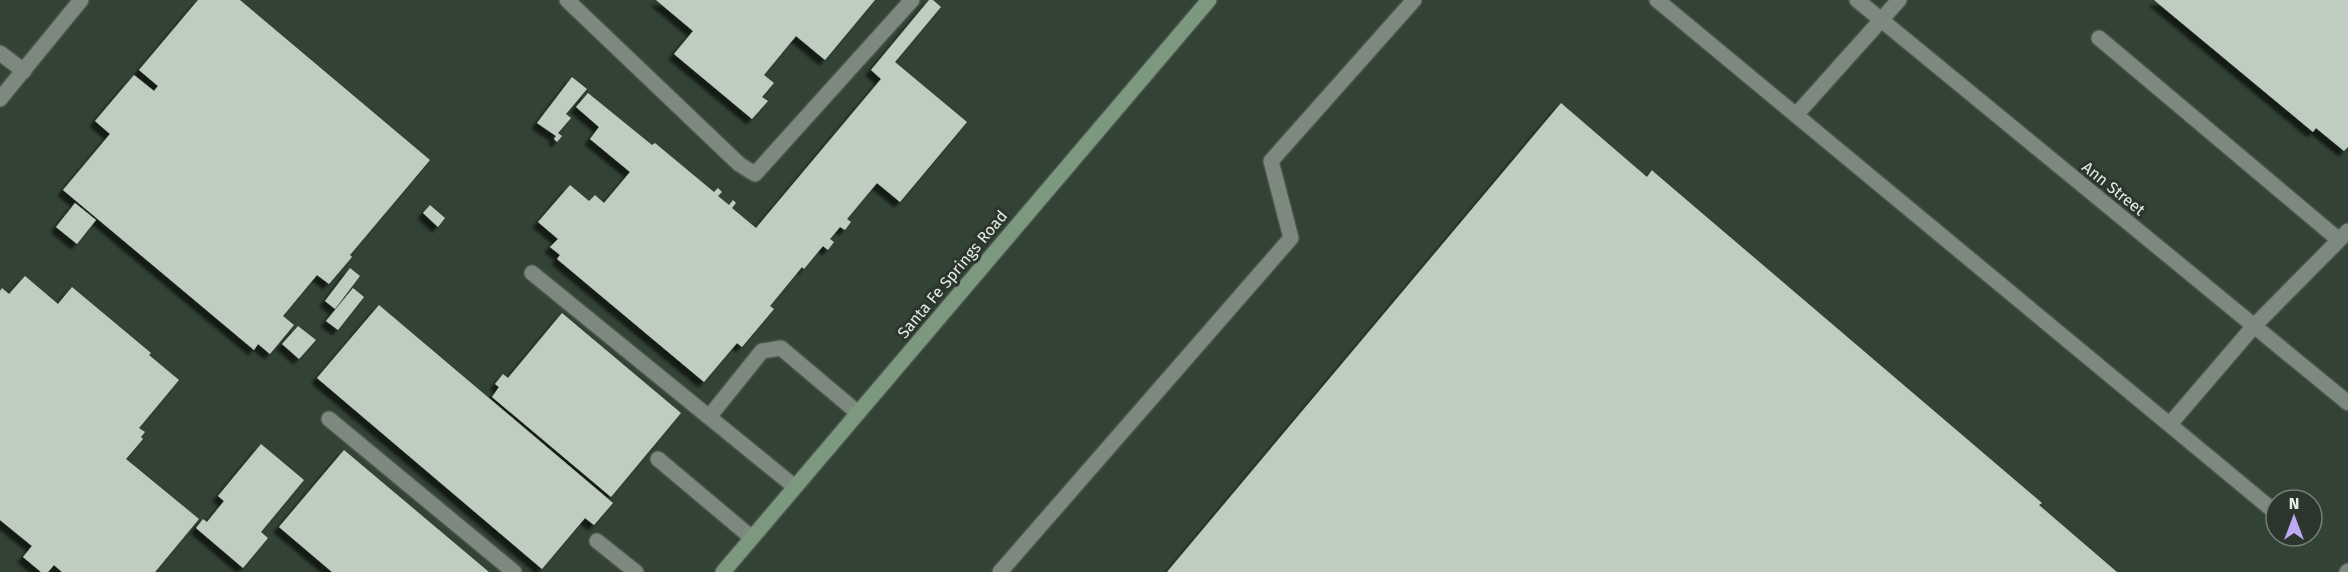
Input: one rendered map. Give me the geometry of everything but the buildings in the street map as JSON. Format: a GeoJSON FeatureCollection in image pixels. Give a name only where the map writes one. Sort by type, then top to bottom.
{"type":"FeatureCollection","features":[{"type":"Feature","properties":{"kind":"main road","name":"Santa Fe Springs Road"},"geometry":{"type":"LineString","coordinates":[[723,572],[1209,0]]}},
{"type":"Feature","properties":{"kind":"street"},"geometry":{"type":"LineString","coordinates":[[0,99],[81,0]]}},
{"type":"Feature","properties":{"kind":"street"},"geometry":{"type":"LineString","coordinates":[[567,0],[739,164],[755,174],[912,0]]}},
{"type":"Feature","properties":{"kind":"street"},"geometry":{"type":"LineString","coordinates":[[1000,572],[1291,238],[1271,161],[1414,0]]}},
{"type":"Feature","properties":{"kind":"street"},"geometry":{"type":"LineString","coordinates":[[1657,0],[2264,503]]}},
{"type":"Feature","properties":{"kind":"street","name":"Ann Street"},"geometry":{"type":"LineString","coordinates":[[1857,0],[2348,403]]}},
{"type":"Feature","properties":{"kind":"street"},"geometry":{"type":"LineString","coordinates":[[1796,115],[1899,0]]}},
{"type":"Feature","properties":{"kind":"street"},"geometry":{"type":"LineString","coordinates":[[2099,38],[2343,236],[2254,326],[2170,424]]}},
{"type":"Feature","properties":{"kind":"street"},"geometry":{"type":"LineString","coordinates":[[0,53],[24,71]]}},
{"type":"Feature","properties":{"kind":"street"},"geometry":{"type":"LineString","coordinates":[[532,273],[795,487]]}},
{"type":"Feature","properties":{"kind":"street"},"geometry":{"type":"LineString","coordinates":[[709,417],[762,351],[781,348],[858,413]]}},
{"type":"Feature","properties":{"kind":"street"},"geometry":{"type":"LineString","coordinates":[[329,419],[514,572]]}},
{"type":"Feature","properties":{"kind":"street"},"geometry":{"type":"LineString","coordinates":[[658,459],[752,538]]}},
{"type":"Feature","properties":{"kind":"street"},"geometry":{"type":"LineString","coordinates":[[597,541],[636,572]]}},
{"type":"Feature","properties":{"kind":"shaded area"},"geometry":{"type":"Polygon","coordinates":[[[0,0],[2348,0],[2348,572],[0,572],[0,0]]]}}]}
